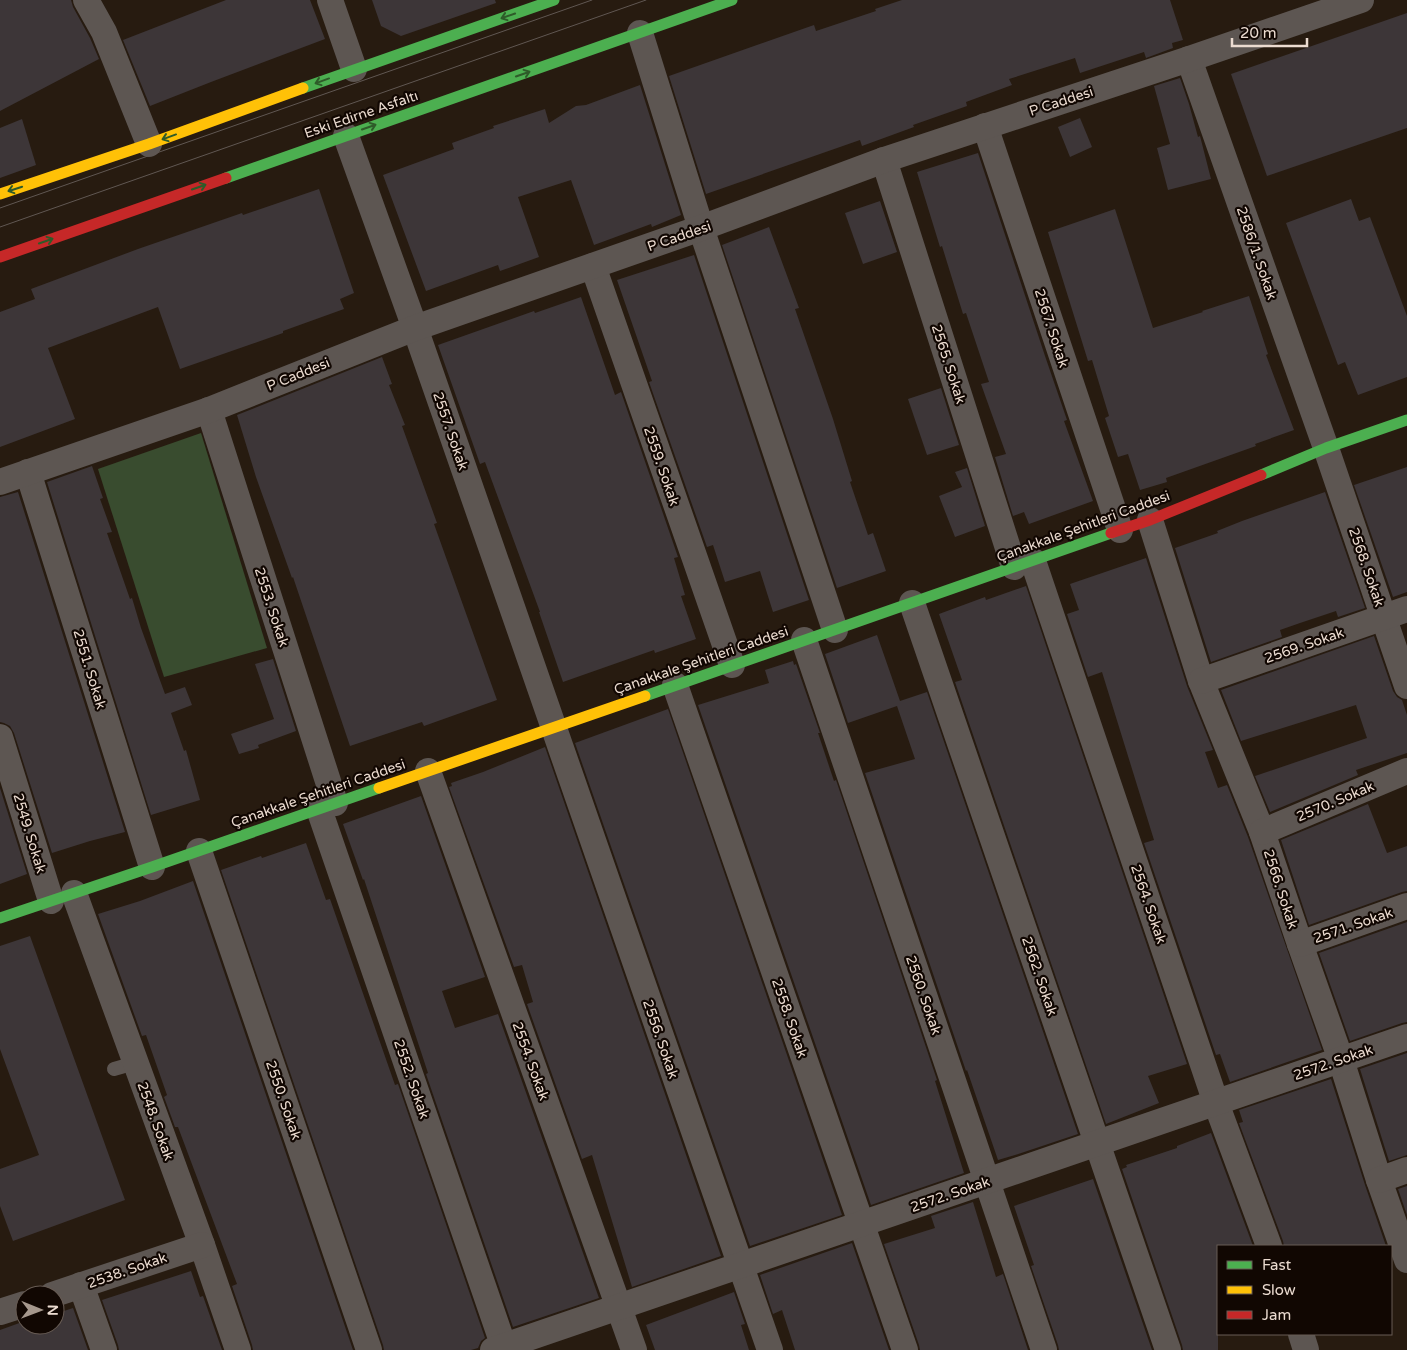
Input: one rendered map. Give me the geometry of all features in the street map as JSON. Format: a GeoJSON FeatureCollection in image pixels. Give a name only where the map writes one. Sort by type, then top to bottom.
{"type":"FeatureCollection","features":[{"type":"Feature","properties":{"kind":"main road"},"geometry":{"type":"LineString","coordinates":[[0,194],[150,144],[554,0]]}},
{"type":"Feature","properties":{"kind":"main road","name":"Eski Edirne Asfaltı"},"geometry":{"type":"LineString","coordinates":[[0,257],[732,0]]}},
{"type":"Feature","properties":{"kind":"main road","name":"Çanakkale Şehitleri Caddesi"},"geometry":{"type":"LineString","coordinates":[[0,918],[152,867],[1150,520],[1326,448],[1407,420]]}},
{"type":"Feature","properties":{"kind":"street"},"geometry":{"type":"LineString","coordinates":[[86,0],[104,32],[150,144]]}},
{"type":"Feature","properties":{"kind":"street"},"geometry":{"type":"LineString","coordinates":[[330,0],[354,70]]}},
{"type":"Feature","properties":{"kind":"street","name":"P Caddesi"},"geometry":{"type":"LineString","coordinates":[[0,482],[208,410],[414,328],[701,228],[884,160],[1361,0]]}},
{"type":"Feature","properties":{"kind":"street"},"geometry":{"type":"LineString","coordinates":[[640,33],[701,228],[835,630]]}},
{"type":"Feature","properties":{"kind":"street","name":"2586/1. Sokak"},"geometry":{"type":"LineString","coordinates":[[1189,59],[1326,448]]}},
{"type":"Feature","properties":{"kind":"street","name":"2567. Sokak"},"geometry":{"type":"LineString","coordinates":[[985,126],[1120,530]]}},
{"type":"Feature","properties":{"kind":"street","name":"2557. Sokak"},"geometry":{"type":"LineString","coordinates":[[346,136],[554,727]]}},
{"type":"Feature","properties":{"kind":"street","name":"2565. Sokak"},"geometry":{"type":"LineString","coordinates":[[884,160],[1024,564]]}},
{"type":"Feature","properties":{"kind":"street","name":"2559. Sokak"},"geometry":{"type":"LineString","coordinates":[[592,266],[732,666]]}},
{"type":"Feature","properties":{"kind":"street","name":"2553. Sokak"},"geometry":{"type":"LineString","coordinates":[[208,410],[327,806]]}},
{"type":"Feature","properties":{"kind":"street","name":"2568. Sokak"},"geometry":{"type":"LineString","coordinates":[[1326,448],[1395,613],[1407,686]]}},
{"type":"Feature","properties":{"kind":"street","name":"2551. Sokak"},"geometry":{"type":"LineString","coordinates":[[28,472],[152,867]]}},
{"type":"Feature","properties":{"kind":"street","name":"2566. Sokak"},"geometry":{"type":"LineString","coordinates":[[1150,520],[1201,681],[1262,832],[1341,1060],[1379,1180],[1407,1260]]}},
{"type":"Feature","properties":{"kind":"street","name":"2564. Sokak"},"geometry":{"type":"LineString","coordinates":[[1024,564],[1216,1103],[1269,1245]]}},
{"type":"Feature","properties":{"kind":"street","name":"2562. Sokak"},"geometry":{"type":"LineString","coordinates":[[912,603],[1168,1350]]}},
{"type":"Feature","properties":{"kind":"street","name":"2569. Sokak"},"geometry":{"type":"LineString","coordinates":[[1201,681],[1395,613]]}},
{"type":"Feature","properties":{"kind":"street","name":"2560. Sokak"},"geometry":{"type":"LineString","coordinates":[[804,640],[1044,1350]]}},
{"type":"Feature","properties":{"kind":"street","name":"2558. Sokak"},"geometry":{"type":"LineString","coordinates":[[675,685],[905,1350]]}},
{"type":"Feature","properties":{"kind":"street","name":"2556. Sokak"},"geometry":{"type":"LineString","coordinates":[[554,727],[770,1350]]}},
{"type":"Feature","properties":{"kind":"street","name":"2549. Sokak"},"geometry":{"type":"LineString","coordinates":[[0,737],[62,897]]}},
{"type":"Feature","properties":{"kind":"street","name":"2554. Sokak"},"geometry":{"type":"LineString","coordinates":[[428,771],[634,1350]]}},
{"type":"Feature","properties":{"kind":"street","name":"2570. Sokak"},"geometry":{"type":"LineString","coordinates":[[1262,832],[1407,771]]}},
{"type":"Feature","properties":{"kind":"street","name":"2552. Sokak"},"geometry":{"type":"LineString","coordinates":[[327,806],[501,1349]]}},
{"type":"Feature","properties":{"kind":"street","name":"2550. Sokak"},"geometry":{"type":"LineString","coordinates":[[199,850],[369,1350]]}},
{"type":"Feature","properties":{"kind":"street","name":"2548. Sokak"},"geometry":{"type":"LineString","coordinates":[[62,897],[125,1066],[202,1245],[238,1350]]}},
{"type":"Feature","properties":{"kind":"street","name":"2571. Sokak"},"geometry":{"type":"LineString","coordinates":[[1300,944],[1407,906]]}},
{"type":"Feature","properties":{"kind":"street","name":"2572. Sokak"},"geometry":{"type":"LineString","coordinates":[[501,1349],[1407,1037]]}},
{"type":"Feature","properties":{"kind":"street"},"geometry":{"type":"LineString","coordinates":[[1379,1180],[1407,1170]]}},
{"type":"Feature","properties":{"kind":"street","name":"2538. Sokak"},"geometry":{"type":"LineString","coordinates":[[65,1291],[202,1245]]}},
{"type":"Feature","properties":{"kind":"street"},"geometry":{"type":"LineString","coordinates":[[81,1285],[104,1350]]}},
{"type":"Feature","properties":{"kind":"street"},"geometry":{"type":"LineString","coordinates":[[0,1312],[15,1307]]}},
{"type":"Feature","properties":{"kind":"street"},"geometry":{"type":"LineString","coordinates":[[1301,1335],[1306,1350]]}},
{"type":"Feature","properties":{"kind":"green space"},"geometry":{"type":"Polygon","coordinates":[[[201,433],[267,648],[164,677],[98,469],[201,433]]]}},
{"type":"Feature","properties":{"kind":"building"},"geometry":{"type":"Polygon","coordinates":[[[0,0],[71,0],[99,59],[0,111],[0,0]]]}},
{"type":"Feature","properties":{"kind":"building"},"geometry":{"type":"Polygon","coordinates":[[[226,0],[310,0],[325,39],[150,106],[123,40],[226,0]]]}},
{"type":"Feature","properties":{"kind":"building"},"geometry":{"type":"Polygon","coordinates":[[[372,0],[495,0],[496,3],[401,36],[381,26],[372,0]]]}},
{"type":"Feature","properties":{"kind":"building"},"geometry":{"type":"Polygon","coordinates":[[[902,0],[1170,0],[1183,40],[1172,43],[1173,48],[1146,58],[1144,52],[1080,73],[1075,58],[1009,79],[1012,85],[966,102],[967,106],[913,125],[914,127],[862,146],[860,140],[706,194],[669,76],[814,25],[816,31],[876,11],[875,9],[902,0]]]}},
{"type":"Feature","properties":{"kind":"building"},"geometry":{"type":"Polygon","coordinates":[[[1407,13],[1407,128],[1267,176],[1231,74],[1407,13]]]}},
{"type":"Feature","properties":{"kind":"building"},"geometry":{"type":"Polygon","coordinates":[[[1180,78],[1198,137],[1200,136],[1211,179],[1168,190],[1157,148],[1170,144],[1154,86],[1180,78]]]}},
{"type":"Feature","properties":{"kind":"building"},"geometry":{"type":"Polygon","coordinates":[[[640,85],[681,215],[652,227],[651,224],[594,245],[571,180],[518,197],[539,257],[500,271],[498,265],[426,291],[383,175],[454,149],[452,143],[494,128],[493,126],[545,109],[549,123],[576,106],[586,105],[640,85]]]}},
{"type":"Feature","properties":{"kind":"building"},"geometry":{"type":"Polygon","coordinates":[[[1080,118],[1092,147],[1070,157],[1058,127],[1080,118]]]}},
{"type":"Feature","properties":{"kind":"building"},"geometry":{"type":"Polygon","coordinates":[[[22,119],[36,165],[0,178],[0,128],[22,119]]]}},
{"type":"Feature","properties":{"kind":"building"},"geometry":{"type":"Polygon","coordinates":[[[978,153],[1067,420],[1064,421],[1093,501],[1029,524],[1024,512],[1013,516],[995,457],[1006,454],[981,384],[989,382],[966,313],[963,314],[942,246],[940,247],[917,172],[978,153]]]}},
{"type":"Feature","properties":{"kind":"building"},"geometry":{"type":"Polygon","coordinates":[[[319,189],[354,293],[340,299],[344,309],[283,331],[283,333],[180,369],[158,307],[48,348],[75,419],[0,447],[0,312],[35,299],[31,289],[138,249],[319,189]]]}},
{"type":"Feature","properties":{"kind":"building"},"geometry":{"type":"Polygon","coordinates":[[[1351,199],[1359,221],[1370,217],[1407,316],[1407,377],[1358,395],[1345,362],[1338,365],[1286,223],[1351,199]]]}},
{"type":"Feature","properties":{"kind":"building"},"geometry":{"type":"Polygon","coordinates":[[[880,201],[897,252],[863,264],[845,213],[880,201]]]}},
{"type":"Feature","properties":{"kind":"building"},"geometry":{"type":"Polygon","coordinates":[[[1115,209],[1153,328],[1249,296],[1268,354],[1266,355],[1294,430],[1255,444],[1256,446],[1166,478],[1167,482],[1140,490],[1128,454],[1118,457],[1105,418],[1109,416],[1092,360],[1088,361],[1048,232],[1115,209]]]}},
{"type":"Feature","properties":{"kind":"building"},"geometry":{"type":"Polygon","coordinates":[[[769,227],[799,308],[795,309],[833,419],[852,481],[850,482],[868,535],[873,533],[886,571],[837,588],[722,245],[769,227]]]}},
{"type":"Feature","properties":{"kind":"building"},"geometry":{"type":"Polygon","coordinates":[[[694,255],[809,600],[773,612],[760,571],[725,582],[713,545],[707,547],[649,382],[652,381],[617,280],[694,255]]]}},
{"type":"Feature","properties":{"kind":"building"},"geometry":{"type":"Polygon","coordinates":[[[581,297],[615,395],[621,392],[678,557],[674,558],[685,595],[681,596],[696,639],[655,653],[654,650],[563,682],[540,612],[485,462],[480,464],[438,345],[534,311],[535,313],[581,297]]]}},
{"type":"Feature","properties":{"kind":"building"},"geometry":{"type":"Polygon","coordinates":[[[382,357],[392,384],[389,385],[405,425],[402,426],[437,523],[434,524],[497,700],[424,726],[422,722],[350,746],[293,577],[256,477],[237,415],[382,357]]]}},
{"type":"Feature","properties":{"kind":"building"},"geometry":{"type":"Polygon","coordinates":[[[941,388],[959,445],[927,455],[908,399],[941,388]]]}},
{"type":"Feature","properties":{"kind":"building"},"geometry":{"type":"Polygon","coordinates":[[[92,466],[103,498],[100,499],[112,532],[107,533],[165,694],[185,687],[192,705],[171,713],[184,751],[186,750],[200,800],[151,815],[47,482],[92,466]]]}},
{"type":"Feature","properties":{"kind":"building"},"geometry":{"type":"Polygon","coordinates":[[[1407,467],[1407,592],[1393,597],[1354,485],[1407,467]]]}},
{"type":"Feature","properties":{"kind":"building"},"geometry":{"type":"Polygon","coordinates":[[[967,468],[985,526],[955,537],[939,496],[962,487],[955,472],[967,468]]]}},
{"type":"Feature","properties":{"kind":"building"},"geometry":{"type":"Polygon","coordinates":[[[18,492],[125,832],[52,853],[14,733],[10,726],[0,722],[0,497],[18,492]]]}},
{"type":"Feature","properties":{"kind":"building"},"geometry":{"type":"Polygon","coordinates":[[[1325,492],[1365,608],[1338,617],[1336,611],[1280,630],[1282,637],[1211,662],[1175,548],[1218,533],[1217,531],[1242,521],[1325,492]]]}},
{"type":"Feature","properties":{"kind":"building"},"geometry":{"type":"Polygon","coordinates":[[[1146,558],[1187,686],[1213,750],[1205,752],[1218,788],[1227,785],[1248,837],[1322,1050],[1230,1082],[1220,1054],[1216,1055],[1144,843],[1154,840],[1102,672],[1088,677],[1067,614],[1079,610],[1070,584],[1146,558]]]}},
{"type":"Feature","properties":{"kind":"building"},"geometry":{"type":"Polygon","coordinates":[[[1026,586],[1187,1064],[1148,1076],[1159,1103],[1106,1124],[955,682],[962,680],[939,614],[985,597],[986,600],[1026,586]]]}},
{"type":"Feature","properties":{"kind":"building"},"geometry":{"type":"Polygon","coordinates":[[[877,635],[900,701],[927,692],[1078,1134],[998,1160],[865,773],[915,759],[897,706],[848,723],[825,654],[877,635]]]}},
{"type":"Feature","properties":{"kind":"building"},"geometry":{"type":"Polygon","coordinates":[[[1374,636],[1393,691],[1402,700],[1407,715],[1407,753],[1356,770],[1358,775],[1270,812],[1255,776],[1367,738],[1356,705],[1241,741],[1221,690],[1374,636]]]}},
{"type":"Feature","properties":{"kind":"building"},"geometry":{"type":"Polygon","coordinates":[[[273,659],[296,731],[258,745],[259,748],[239,754],[231,734],[274,719],[255,664],[273,659]]]}},
{"type":"Feature","properties":{"kind":"building"},"geometry":{"type":"Polygon","coordinates":[[[793,661],[794,665],[796,664],[820,733],[818,733],[834,781],[836,780],[937,1080],[935,1081],[964,1173],[871,1205],[698,705],[769,683],[765,670],[793,661]]]}},
{"type":"Feature","properties":{"kind":"building"},"geometry":{"type":"Polygon","coordinates":[[[668,709],[842,1215],[750,1246],[575,743],[668,709]]]}},
{"type":"Feature","properties":{"kind":"building"},"geometry":{"type":"Polygon","coordinates":[[[545,747],[721,1256],[632,1287],[592,1155],[582,1159],[527,1004],[533,1002],[522,965],[514,967],[449,787],[452,786],[451,783],[545,747]]]}},
{"type":"Feature","properties":{"kind":"building"},"geometry":{"type":"Polygon","coordinates":[[[0,788],[27,874],[0,884],[0,788]]]}},
{"type":"Feature","properties":{"kind":"building"},"geometry":{"type":"Polygon","coordinates":[[[421,796],[485,977],[442,991],[455,1028],[498,1014],[599,1298],[513,1327],[426,1074],[428,1073],[364,879],[343,824],[421,796]]]}},
{"type":"Feature","properties":{"kind":"building"},"geometry":{"type":"Polygon","coordinates":[[[1368,804],[1387,853],[1407,846],[1407,891],[1309,925],[1281,840],[1368,804]]]}},
{"type":"Feature","properties":{"kind":"building"},"geometry":{"type":"Polygon","coordinates":[[[306,843],[326,900],[330,899],[395,1085],[398,1084],[485,1338],[481,1341],[478,1348],[471,1350],[384,1350],[221,870],[306,843]]]}},
{"type":"Feature","properties":{"kind":"building"},"geometry":{"type":"Polygon","coordinates":[[[193,881],[353,1350],[253,1350],[232,1286],[237,1284],[178,1127],[175,1127],[164,1097],[167,1095],[146,1035],[142,1036],[98,914],[140,901],[193,881]]]}},
{"type":"Feature","properties":{"kind":"building"},"geometry":{"type":"Polygon","coordinates":[[[1407,922],[1407,1022],[1350,1041],[1319,953],[1407,922]]]}},
{"type":"Feature","properties":{"kind":"building"},"geometry":{"type":"Polygon","coordinates":[[[30,936],[125,1200],[13,1241],[0,1206],[0,1169],[39,1155],[0,1049],[0,946],[30,936]]]}},
{"type":"Feature","properties":{"kind":"building"},"geometry":{"type":"Polygon","coordinates":[[[1407,1053],[1407,1155],[1389,1161],[1360,1069],[1407,1053]]]}},
{"type":"Feature","properties":{"kind":"building"},"geometry":{"type":"Polygon","coordinates":[[[1331,1079],[1386,1245],[1284,1245],[1239,1123],[1243,1122],[1239,1110],[1331,1079]]]}},
{"type":"Feature","properties":{"kind":"building"},"geometry":{"type":"Polygon","coordinates":[[[1211,1133],[1253,1245],[1217,1245],[1218,1350],[1183,1350],[1122,1169],[1127,1167],[1126,1165],[1177,1148],[1177,1146],[1211,1133]]]}},
{"type":"Feature","properties":{"kind":"building"},"geometry":{"type":"Polygon","coordinates":[[[1093,1179],[1152,1350],[1059,1350],[1031,1266],[1034,1265],[1014,1206],[1093,1179]]]}},
{"type":"Feature","properties":{"kind":"building"},"geometry":{"type":"Polygon","coordinates":[[[1407,1186],[1407,1215],[1398,1189],[1407,1186]]]}},
{"type":"Feature","properties":{"kind":"building"},"geometry":{"type":"Polygon","coordinates":[[[973,1202],[996,1277],[1003,1274],[1028,1350],[920,1350],[884,1244],[935,1228],[931,1216],[973,1202]]]}},
{"type":"Feature","properties":{"kind":"building"},"geometry":{"type":"Polygon","coordinates":[[[852,1243],[889,1350],[795,1350],[782,1310],[773,1314],[760,1275],[852,1243]]]}},
{"type":"Feature","properties":{"kind":"building"},"geometry":{"type":"Polygon","coordinates":[[[191,1271],[200,1297],[203,1296],[222,1350],[119,1350],[102,1300],[191,1271]]]}},
{"type":"Feature","properties":{"kind":"building"},"geometry":{"type":"Polygon","coordinates":[[[734,1292],[745,1324],[741,1325],[749,1350],[655,1350],[646,1325],[734,1292]]]}},
{"type":"Feature","properties":{"kind":"building"},"geometry":{"type":"Polygon","coordinates":[[[73,1308],[88,1350],[0,1350],[0,1330],[15,1325],[15,1335],[65,1335],[65,1311],[73,1308]]]}},
{"type":"Feature","properties":{"kind":"tram line"},"geometry":{"type":"LineString","coordinates":[[0,208],[592,0]]}},
{"type":"Feature","properties":{"kind":"tram line"},"geometry":{"type":"LineString","coordinates":[[0,227],[646,0]]}},
{"type":"Feature","properties":{"kind":"traffic: fast"},"geometry":{"type":"LineString","coordinates":[[303,88],[554,0]]}},
{"type":"Feature","properties":{"kind":"traffic: fast"},"geometry":{"type":"LineString","coordinates":[[226,178],[732,0]]}},
{"type":"Feature","properties":{"kind":"traffic: fast"},"geometry":{"type":"LineString","coordinates":[[1261,475],[1326,448],[1407,420]]}},
{"type":"Feature","properties":{"kind":"traffic: fast"},"geometry":{"type":"LineString","coordinates":[[645,696],[1111,533]]}},
{"type":"Feature","properties":{"kind":"traffic: fast"},"geometry":{"type":"LineString","coordinates":[[0,918],[379,788]]}},
{"type":"Feature","properties":{"kind":"traffic: slow"},"geometry":{"type":"LineString","coordinates":[[0,194],[149,144],[303,88]]}},
{"type":"Feature","properties":{"kind":"traffic: slow"},"geometry":{"type":"LineString","coordinates":[[379,788],[645,696]]}},
{"type":"Feature","properties":{"kind":"traffic: jam"},"geometry":{"type":"LineString","coordinates":[[0,257],[226,178]]}},
{"type":"Feature","properties":{"kind":"traffic: jam"},"geometry":{"type":"LineString","coordinates":[[1111,533],[1150,520],[1261,475]]}}]}
